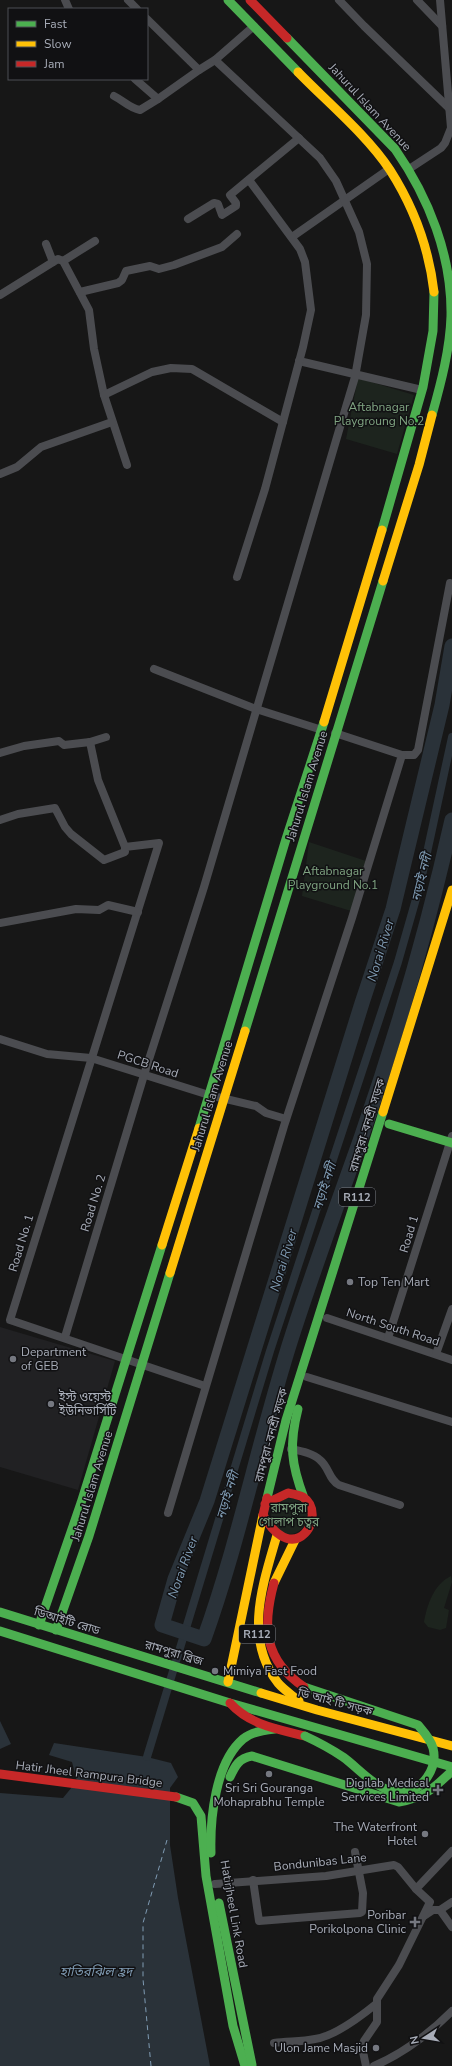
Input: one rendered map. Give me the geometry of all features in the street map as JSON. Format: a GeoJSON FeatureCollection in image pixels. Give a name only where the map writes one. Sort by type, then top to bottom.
{"type":"FeatureCollection","features":[{"type":"Feature","properties":{"kind":"main road","name":"Jahurul Islam Avenue"},"geometry":{"type":"LineString","coordinates":[[39,1625],[81,1503],[209,1095],[286,838],[322,730],[412,429],[422,390],[433,332],[434,301],[432,274],[422,236],[414,217],[389,169],[369,144],[228,0]]}},
{"type":"Feature","properties":{"kind":"main road","name":"Jahurul Islam Avenue"},"geometry":{"type":"LineString","coordinates":[[56,1630],[90,1536],[141,1364],[335,733],[345,708],[419,464],[450,330],[450,280],[444,251],[430,212],[409,169],[395,149],[250,0]]}},
{"type":"Feature","properties":{"kind":"main road"},"geometry":{"type":"LineString","coordinates":[[322,730],[335,733]]}},
{"type":"Feature","properties":{"kind":"main road","name":"রামপুরা-বনশ্রী সড়ক"},"geometry":{"type":"LineString","coordinates":[[265,1504],[286,1420],[452,890]]}},
{"type":"Feature","properties":{"kind":"main road","name":"রামপুরা-বনশ্রী সড়ক"},"geometry":{"type":"LineString","coordinates":[[304,1498],[293,1471],[291,1449],[294,1423],[307,1377],[389,1124],[452,917]]}},
{"type":"Feature","properties":{"kind":"main road"},"geometry":{"type":"LineString","coordinates":[[389,1124],[451,1141]]}},
{"type":"Feature","properties":{"kind":"main road"},"geometry":{"type":"LineString","coordinates":[[108,1414],[125,1419]]}},
{"type":"Feature","properties":{"kind":"main road"},"geometry":{"type":"LineString","coordinates":[[230,1703],[241,1716],[251,1721],[305,1736],[330,1748],[379,1785],[394,1791],[410,1791],[421,1785],[429,1778],[436,1762],[436,1748],[432,1737],[418,1725],[308,1690],[295,1683],[284,1672],[272,1652],[268,1641],[268,1606],[274,1582],[295,1540],[310,1529],[314,1517],[313,1509],[304,1498],[288,1493],[265,1504]]}},
{"type":"Feature","properties":{"kind":"main road"},"geometry":{"type":"LineString","coordinates":[[81,1503],[98,1508]]}},
{"type":"Feature","properties":{"kind":"main road","name":"R112"},"geometry":{"type":"LineString","coordinates":[[228,1682],[265,1504]]}},
{"type":"Feature","properties":{"kind":"main road"},"geometry":{"type":"LineString","coordinates":[[263,1515],[277,1535],[282,1538],[295,1540]]}},
{"type":"Feature","properties":{"kind":"main road"},"geometry":{"type":"LineString","coordinates":[[72,1531],[90,1536]]}},
{"type":"Feature","properties":{"kind":"main road","name":"R112"},"geometry":{"type":"LineString","coordinates":[[277,1535],[265,1574],[258,1614],[257,1627],[260,1651],[272,1677],[282,1688],[298,1700],[317,1710]]}},
{"type":"Feature","properties":{"kind":"main road"},"geometry":{"type":"LineString","coordinates":[[47,1600],[64,1607]]}},
{"type":"Feature","properties":{"kind":"main road","name":"ডিআইটি রোড"},"geometry":{"type":"LineString","coordinates":[[0,1612],[127,1652]]}},
{"type":"Feature","properties":{"kind":"main road"},"geometry":{"type":"LineString","coordinates":[[0,1631],[230,1703],[452,1767]]}},
{"type":"Feature","properties":{"kind":"main road","name":"রামপুরা ব্রিজ"},"geometry":{"type":"LineString","coordinates":[[127,1652],[213,1678]]}},
{"type":"Feature","properties":{"kind":"main road","name":"ডি আই টি সড়ক"},"geometry":{"type":"LineString","coordinates":[[213,1678],[317,1710],[452,1746]]}},
{"type":"Feature","properties":{"kind":"main road","name":"Hatirjheel Link Road"},"geometry":{"type":"LineString","coordinates":[[252,2066],[215,1884],[211,1850],[214,1814],[218,1789],[231,1754],[244,1738],[256,1732],[281,1729]]}},
{"type":"Feature","properties":{"kind":"main road"},"geometry":{"type":"LineString","coordinates":[[245,2066],[233,2026],[206,1876],[204,1842],[235,1765],[242,1757],[257,1757],[382,1798],[399,1802],[405,1802],[423,1796],[439,1785],[452,1772]]}},
{"type":"Feature","properties":{"kind":"main road","name":"Hatir Jheel Rampura Bridge"},"geometry":{"type":"LineString","coordinates":[[0,1774],[175,1797],[193,1803],[197,1808],[202,1824],[204,1842]]}},
{"type":"Feature","properties":{"kind":"main road"},"geometry":{"type":"LineString","coordinates":[[240,2051],[240,2066]]}},
{"type":"Feature","properties":{"kind":"street"},"geometry":{"type":"LineString","coordinates":[[128,0],[136,8]]}},
{"type":"Feature","properties":{"kind":"street"},"geometry":{"type":"LineString","coordinates":[[339,0],[450,109]]}},
{"type":"Feature","properties":{"kind":"street"},"geometry":{"type":"LineString","coordinates":[[418,0],[442,26]]}},
{"type":"Feature","properties":{"kind":"street"},"geometry":{"type":"LineString","coordinates":[[409,169],[445,143],[451,128],[440,0]]}},
{"type":"Feature","properties":{"kind":"street"},"geometry":{"type":"LineString","coordinates":[[148,20],[199,70]]}},
{"type":"Feature","properties":{"kind":"street"},"geometry":{"type":"LineString","coordinates":[[114,96],[122,100],[131,108],[140,110],[215,60],[254,26]]}},
{"type":"Feature","properties":{"kind":"street","name":"Road No. 2"},"geometry":{"type":"LineString","coordinates":[[65,1337],[144,1075],[204,887],[355,374],[366,315],[367,264],[359,232],[336,181],[320,158],[215,60]]}},
{"type":"Feature","properties":{"kind":"street"},"geometry":{"type":"LineString","coordinates":[[135,80],[158,99]]}},
{"type":"Feature","properties":{"kind":"street"},"geometry":{"type":"LineString","coordinates":[[188,219],[214,203],[218,204],[223,214],[236,204],[230,195],[299,138]]}},
{"type":"Feature","properties":{"kind":"street"},"geometry":{"type":"LineString","coordinates":[[292,237],[389,169]]}},
{"type":"Feature","properties":{"kind":"street"},"geometry":{"type":"LineString","coordinates":[[237,577],[265,489],[311,310],[305,262],[292,237],[249,180]]}},
{"type":"Feature","properties":{"kind":"street"},"geometry":{"type":"LineString","coordinates":[[80,292],[118,283],[122,280],[126,271],[150,266],[159,269],[209,253],[222,247],[237,234]]}},
{"type":"Feature","properties":{"kind":"street"},"geometry":{"type":"LineString","coordinates":[[63,261],[95,241]]}},
{"type":"Feature","properties":{"kind":"street"},"geometry":{"type":"LineString","coordinates":[[46,244],[53,262]]}},
{"type":"Feature","properties":{"kind":"street"},"geometry":{"type":"LineString","coordinates":[[0,295],[58,259],[63,261],[89,310],[94,349],[104,395],[127,465]]}},
{"type":"Feature","properties":{"kind":"street"},"geometry":{"type":"LineString","coordinates":[[299,361],[422,390]]}},
{"type":"Feature","properties":{"kind":"street"},"geometry":{"type":"LineString","coordinates":[[104,395],[152,372],[171,368],[192,369],[283,422]]}},
{"type":"Feature","properties":{"kind":"street"},"geometry":{"type":"LineString","coordinates":[[0,474],[17,467],[40,447],[112,422]]}},
{"type":"Feature","properties":{"kind":"street"},"geometry":{"type":"LineString","coordinates":[[335,733],[402,755],[414,755],[418,750],[450,583]]}},
{"type":"Feature","properties":{"kind":"street"},"geometry":{"type":"LineString","coordinates":[[154,669],[256,709],[322,730]]}},
{"type":"Feature","properties":{"kind":"street"},"geometry":{"type":"LineString","coordinates":[[0,753],[24,746],[59,741],[64,745],[90,742],[106,737]]}},
{"type":"Feature","properties":{"kind":"street"},"geometry":{"type":"LineString","coordinates":[[0,820],[18,814],[55,808],[65,827],[71,834],[104,860],[125,852],[125,847],[98,780],[90,742]]}},
{"type":"Feature","properties":{"kind":"street"},"geometry":{"type":"LineString","coordinates":[[168,1513],[286,1119],[352,918],[402,755]]}},
{"type":"Feature","properties":{"kind":"street"},"geometry":{"type":"LineString","coordinates":[[91,1058],[160,844],[125,847]]}},
{"type":"Feature","properties":{"kind":"street"},"geometry":{"type":"LineString","coordinates":[[0,923],[76,909],[99,910],[108,905],[138,912]]}},
{"type":"Feature","properties":{"kind":"street","name":"PGCB Road"},"geometry":{"type":"LineString","coordinates":[[0,1039],[47,1054],[91,1058],[209,1095],[256,1106],[266,1113],[286,1119]]}},
{"type":"Feature","properties":{"kind":"street","name":"Road No. 1"},"geometry":{"type":"LineString","coordinates":[[91,1058],[10,1320],[65,1337],[205,1386]]}},
{"type":"Feature","properties":{"kind":"street","name":"Road 1"},"geometry":{"type":"LineString","coordinates":[[388,1338],[451,1141]]}},
{"type":"Feature","properties":{"kind":"street"},"geometry":{"type":"LineString","coordinates":[[436,1354],[452,1309]]}},
{"type":"Feature","properties":{"kind":"street","name":"North South Road"},"geometry":{"type":"LineString","coordinates":[[327,1318],[452,1360]]}},
{"type":"Feature","properties":{"kind":"street"},"geometry":{"type":"LineString","coordinates":[[307,1377],[452,1422]]}},
{"type":"Feature","properties":{"kind":"street"},"geometry":{"type":"LineString","coordinates":[[291,1449],[307,1453],[322,1461],[334,1482],[339,1485],[400,1505]]}},
{"type":"Feature","properties":{"kind":"street"},"geometry":{"type":"LineString","coordinates":[[452,1850],[416,1889],[438,1910],[452,1927]]}},
{"type":"Feature","properties":{"kind":"street"},"geometry":{"type":"LineString","coordinates":[[253,1880],[259,1921],[360,1913],[362,1912],[363,1893],[355,1852]]}},
{"type":"Feature","properties":{"kind":"street","name":"Bondunibas Lane"},"geometry":{"type":"LineString","coordinates":[[215,1884],[359,1872],[394,1865],[398,1867],[416,1889]]}},
{"type":"Feature","properties":{"kind":"street"},"geometry":{"type":"LineString","coordinates":[[274,2043],[322,2037],[355,2020],[376,2004],[399,1965],[424,1917],[430,1902]]}},
{"type":"Feature","properties":{"kind":"street"},"geometry":{"type":"LineString","coordinates":[[424,1917],[452,1902]]}},
{"type":"Feature","properties":{"kind":"street"},"geometry":{"type":"LineString","coordinates":[[366,2066],[362,2047],[364,2041],[377,2022],[376,2004]]}},
{"type":"Feature","properties":{"kind":"street"},"geometry":{"type":"LineString","coordinates":[[374,2066],[408,2049],[431,2031],[452,2011]]}},
{"type":"Feature","properties":{"kind":"shaded area","name":"ইস্ট ওয়েস্ট ইউনিভার্সিটি"},"geometry":{"type":"Polygon","coordinates":[[[0,1327],[115,1361],[78,1490],[0,1467],[0,1327]]]}},
{"type":"Feature","properties":{"kind":"green space","name":"Aftabnagar Playgroung No.2"},"geometry":{"type":"Polygon","coordinates":[[[358,378],[414,395],[397,454],[346,439],[358,378]]]}},
{"type":"Feature","properties":{"kind":"green space","name":"Aftabnagar Playground No.1"},"geometry":{"type":"Polygon","coordinates":[[[309,842],[366,861],[351,911],[302,896],[309,842]]]}},
{"type":"Feature","properties":{"kind":"green space","name":"রামপুরা গোলাপ চত্বর"},"geometry":{"type":"Polygon","coordinates":[[[292,1498],[302,1503],[306,1509],[306,1523],[302,1529],[296,1533],[286,1534],[276,1529],[272,1523],[271,1513],[276,1503],[282,1499],[292,1498]]]}},
{"type":"Feature","properties":{"kind":"green space"},"geometry":{"type":"Polygon","coordinates":[[[451,1576],[452,1582],[444,1608],[449,1610],[446,1628],[440,1630],[428,1627],[424,1622],[429,1602],[440,1584],[451,1576]]]}},
{"type":"Feature","properties":{"kind":"water"},"geometry":{"type":"Polygon","coordinates":[[[0,1721],[11,1744],[0,1749],[0,1721]]]}},
{"type":"Feature","properties":{"kind":"water","name":"হাতিরঝিল হ্রদ"},"geometry":{"type":"Polygon","coordinates":[[[54,1743],[147,1757],[171,1763],[178,1777],[170,1788],[170,1845],[178,1898],[210,2066],[0,2066],[0,1793],[63,1798],[77,1781],[72,1762],[49,1755],[54,1743]]]}},
{"type":"Feature","properties":{"kind":"waterway","name":"Norai River"},"geometry":{"type":"LineString","coordinates":[[452,646],[442,705],[393,909],[362,1003],[207,1501],[175,1579],[162,1625],[204,1639],[217,1601],[239,1525],[281,1371],[361,1138],[399,1020],[433,900],[452,820]]}},
{"type":"Feature","properties":{"kind":"waterway","name":"নড়াই নদী"},"geometry":{"type":"LineString","coordinates":[[147,1757],[270,1351],[398,962],[420,885],[452,737]]}},
{"type":"Feature","properties":{"kind":"ferry route"},"geometry":{"type":"LineString","coordinates":[[151,2066],[143,1979],[143,1923],[167,1840]]}},
{"type":"Feature","properties":{"kind":"traffic: fast"},"geometry":{"type":"LineString","coordinates":[[228,0],[298,72]]}},
{"type":"Feature","properties":{"kind":"traffic: fast"},"geometry":{"type":"LineString","coordinates":[[287,38],[395,149],[418,187],[436,228],[443,250],[447,271],[451,316],[447,353],[432,415]]}},
{"type":"Feature","properties":{"kind":"traffic: fast"},"geometry":{"type":"LineString","coordinates":[[382,530],[423,387],[433,331],[434,292]]}},
{"type":"Feature","properties":{"kind":"traffic: fast"},"geometry":{"type":"LineString","coordinates":[[245,1031],[383,581]]}},
{"type":"Feature","properties":{"kind":"traffic: fast"},"geometry":{"type":"LineString","coordinates":[[199,1128],[286,839],[324,722]]}},
{"type":"Feature","properties":{"kind":"traffic: fast"},"geometry":{"type":"LineString","coordinates":[[267,1498],[286,1420],[383,1112]]}},
{"type":"Feature","properties":{"kind":"traffic: fast"},"geometry":{"type":"LineString","coordinates":[[389,1124],[452,1143]]}},
{"type":"Feature","properties":{"kind":"traffic: fast"},"geometry":{"type":"LineString","coordinates":[[39,1625],[81,1503],[162,1245]]}},
{"type":"Feature","properties":{"kind":"traffic: fast"},"geometry":{"type":"LineString","coordinates":[[56,1630],[89,1536],[170,1273]]}},
{"type":"Feature","properties":{"kind":"traffic: fast"},"geometry":{"type":"LineString","coordinates":[[298,1409],[293,1433],[293,1454],[296,1475],[304,1498]]}},
{"type":"Feature","properties":{"kind":"traffic: fast"},"geometry":{"type":"LineString","coordinates":[[0,1612],[261,1693]]}},
{"type":"Feature","properties":{"kind":"traffic: fast"},"geometry":{"type":"LineString","coordinates":[[0,1631],[230,1703],[452,1767]]}},
{"type":"Feature","properties":{"kind":"traffic: fast"},"geometry":{"type":"LineString","coordinates":[[304,1687],[418,1725],[427,1735],[432,1744],[434,1756],[433,1763],[427,1777],[416,1788],[410,1791],[393,1791],[377,1785],[343,1757],[305,1736]]}},
{"type":"Feature","properties":{"kind":"traffic: fast"},"geometry":{"type":"LineString","coordinates":[[211,1853],[213,1808],[220,1777],[226,1762],[234,1749],[243,1739],[258,1732],[275,1729]]}},
{"type":"Feature","properties":{"kind":"traffic: fast"},"geometry":{"type":"LineString","coordinates":[[230,1777],[238,1763],[252,1756],[399,1802],[422,1795],[452,1771]]}},
{"type":"Feature","properties":{"kind":"traffic: fast"},"geometry":{"type":"LineString","coordinates":[[176,1797],[193,1803],[201,1816],[206,1876],[233,2026],[245,2066]]}},
{"type":"Feature","properties":{"kind":"traffic: fast"},"geometry":{"type":"LineString","coordinates":[[219,1903],[252,2065]]}},
{"type":"Feature","properties":{"kind":"traffic: slow"},"geometry":{"type":"LineString","coordinates":[[298,72],[370,144],[390,170],[406,198],[419,228],[432,276],[434,292]]}},
{"type":"Feature","properties":{"kind":"traffic: slow"},"geometry":{"type":"LineString","coordinates":[[383,581],[419,465],[432,415]]}},
{"type":"Feature","properties":{"kind":"traffic: slow"},"geometry":{"type":"LineString","coordinates":[[324,722],[382,530]]}},
{"type":"Feature","properties":{"kind":"traffic: slow"},"geometry":{"type":"LineString","coordinates":[[383,1112],[452,890]]}},
{"type":"Feature","properties":{"kind":"traffic: slow"},"geometry":{"type":"LineString","coordinates":[[170,1273],[245,1031]]}},
{"type":"Feature","properties":{"kind":"traffic: slow"},"geometry":{"type":"LineString","coordinates":[[162,1245],[199,1128]]}},
{"type":"Feature","properties":{"kind":"traffic: slow"},"geometry":{"type":"LineString","coordinates":[[228,1682],[263,1515]]}},
{"type":"Feature","properties":{"kind":"traffic: slow"},"geometry":{"type":"LineString","coordinates":[[277,1535],[266,1572],[259,1610],[261,1648],[267,1666],[278,1683],[299,1701]]}},
{"type":"Feature","properties":{"kind":"traffic: slow"},"geometry":{"type":"LineString","coordinates":[[274,1583],[295,1540]]}},
{"type":"Feature","properties":{"kind":"traffic: slow"},"geometry":{"type":"LineString","coordinates":[[261,1693],[317,1710],[452,1746]]}},
{"type":"Feature","properties":{"kind":"traffic: jam"},"geometry":{"type":"LineString","coordinates":[[250,0],[287,38]]}},
{"type":"Feature","properties":{"kind":"traffic: jam"},"geometry":{"type":"LineString","coordinates":[[265,1504],[288,1493],[303,1497],[310,1505],[312,1515],[310,1525],[305,1533],[297,1538],[286,1538],[275,1531],[263,1515],[267,1498]]}},
{"type":"Feature","properties":{"kind":"traffic: jam"},"geometry":{"type":"LineString","coordinates":[[274,1583],[268,1614],[270,1641],[274,1654],[281,1666],[291,1677],[304,1687]]}},
{"type":"Feature","properties":{"kind":"traffic: jam"},"geometry":{"type":"LineString","coordinates":[[230,1703],[246,1716],[264,1725],[305,1736]]}},
{"type":"Feature","properties":{"kind":"traffic: jam"},"geometry":{"type":"LineString","coordinates":[[0,1774],[176,1797]]}},
{"type":"Feature","properties":{"kind":"place","name":"Top Ten Mart"},"geometry":{"type":"Point","coordinates":[350,1282]}},
{"type":"Feature","properties":{"kind":"place","name":"Department of GEB"},"geometry":{"type":"Point","coordinates":[13,1359]}},
{"type":"Feature","properties":{"kind":"place","name":"ইস্ট ওয়েস্ট ইউনিভার্সিটি"},"geometry":{"type":"Point","coordinates":[51,1404]}},
{"type":"Feature","properties":{"kind":"place","name":"Mimiya Fast Food"},"geometry":{"type":"Point","coordinates":[215,1671]}},
{"type":"Feature","properties":{"kind":"place","name":"Sri Sri Gouranga Mohaprabhu Temple"},"geometry":{"type":"Point","coordinates":[269,1774]}},
{"type":"Feature","properties":{"kind":"place","name":"Digilab Medical Services Limited"},"geometry":{"type":"Point","coordinates":[438,1790]}},
{"type":"Feature","properties":{"kind":"place","name":"The Waterfront Hotel"},"geometry":{"type":"Point","coordinates":[425,1834]}},
{"type":"Feature","properties":{"kind":"place","name":"Poribar Porikolpona Clinic"},"geometry":{"type":"Point","coordinates":[415,1922]}},
{"type":"Feature","properties":{"kind":"place","name":"Ulon Jame Masjid"},"geometry":{"type":"Point","coordinates":[376,2048]}}]}
